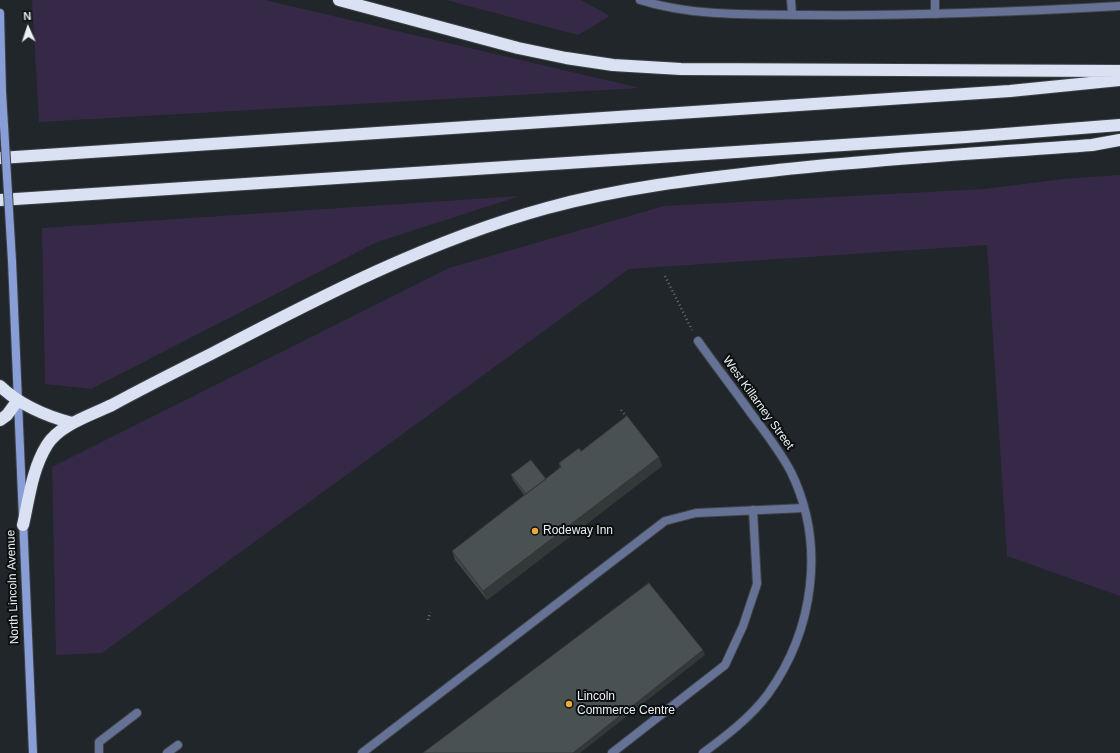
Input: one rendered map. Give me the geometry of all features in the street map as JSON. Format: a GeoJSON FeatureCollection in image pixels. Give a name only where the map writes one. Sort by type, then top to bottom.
{"type":"FeatureCollection","features":[{"type":"Feature","properties":{"kind":"highway"},"geometry":{"type":"LineString","coordinates":[[338,0],[518,48],[566,58],[613,64],[681,69],[1120,71]]}},
{"type":"Feature","properties":{"kind":"highway"},"geometry":{"type":"LineString","coordinates":[[0,158],[994,92],[1120,80]]}},
{"type":"Feature","properties":{"kind":"highway"},"geometry":{"type":"LineString","coordinates":[[0,200],[950,138],[1120,125]]}},
{"type":"Feature","properties":{"kind":"highway"},"geometry":{"type":"LineString","coordinates":[[23,525],[36,467],[48,443],[58,433],[72,423],[102,410],[320,299],[414,254],[479,229],[547,208],[619,191],[691,179],[818,166],[1092,144],[1120,140]]}},
{"type":"Feature","properties":{"kind":"highway"},"geometry":{"type":"LineString","coordinates":[[0,386],[29,407],[50,417],[72,423]]}},
{"type":"Feature","properties":{"kind":"highway"},"geometry":{"type":"LineString","coordinates":[[0,420],[7,415],[18,400]]}},
{"type":"Feature","properties":{"kind":"main road","name":"North Lincoln Avenue"},"geometry":{"type":"LineString","coordinates":[[0,13],[1,90],[12,261],[33,753]]}},
{"type":"Feature","properties":{"kind":"street"},"geometry":{"type":"LineString","coordinates":[[640,0],[690,10],[736,14],[896,16],[1030,12],[1120,6]]}},
{"type":"Feature","properties":{"kind":"street"},"geometry":{"type":"LineString","coordinates":[[791,0],[792,14]]}},
{"type":"Feature","properties":{"kind":"street"},"geometry":{"type":"LineString","coordinates":[[935,0],[935,14]]}},
{"type":"Feature","properties":{"kind":"street","name":"West Killarney Street"},"geometry":{"type":"LineString","coordinates":[[698,341],[776,447],[791,473],[804,508],[808,525],[811,557],[811,585],[807,609],[795,646],[781,673],[767,695],[750,714],[703,753]]}},
{"type":"Feature","properties":{"kind":"street"},"geometry":{"type":"LineString","coordinates":[[362,753],[665,521],[696,513],[804,508]]}},
{"type":"Feature","properties":{"kind":"street"},"geometry":{"type":"LineString","coordinates":[[612,753],[725,665],[744,626],[757,584],[753,510]]}},
{"type":"Feature","properties":{"kind":"street"},"geometry":{"type":"LineString","coordinates":[[99,753],[99,742],[137,713]]}},
{"type":"Feature","properties":{"kind":"street"},"geometry":{"type":"LineString","coordinates":[[167,753],[178,745]]}},
{"type":"Feature","properties":{"kind":"path"},"geometry":{"type":"LineString","coordinates":[[665,276],[698,341]]}},
{"type":"Feature","properties":{"kind":"path"},"geometry":{"type":"LineString","coordinates":[[621,410],[631,423]]}},
{"type":"Feature","properties":{"kind":"path"},"geometry":{"type":"LineString","coordinates":[[428,620],[430,612]]}},
{"type":"Feature","properties":{"kind":"shaded area"},"geometry":{"type":"Polygon","coordinates":[[[32,0],[265,0],[640,88],[39,122],[32,0]]]}},
{"type":"Feature","properties":{"kind":"shaded area"},"geometry":{"type":"Polygon","coordinates":[[[446,0],[581,0],[610,16],[578,35],[446,0]]]}},
{"type":"Feature","properties":{"kind":"shaded area"},"geometry":{"type":"Polygon","coordinates":[[[1120,175],[1120,596],[1007,556],[987,245],[629,269],[102,653],[56,655],[52,467],[449,268],[664,206],[984,189],[1063,179],[1120,175]]]}},
{"type":"Feature","properties":{"kind":"shaded area"},"geometry":{"type":"Polygon","coordinates":[[[520,196],[377,242],[91,389],[45,384],[42,228],[520,196]]]}},
{"type":"Feature","properties":{"kind":"building","name":"Rodeway Inn"},"geometry":{"type":"Polygon","coordinates":[[[627,416],[659,457],[483,591],[452,551],[561,467],[559,463],[579,448],[581,451],[627,416]]]}},
{"type":"Feature","properties":{"kind":"building"},"geometry":{"type":"Polygon","coordinates":[[[531,460],[546,479],[526,494],[511,475],[531,460]]]}},
{"type":"Feature","properties":{"kind":"building","name":"Lincoln Commerce Centre"},"geometry":{"type":"Polygon","coordinates":[[[649,583],[703,650],[573,753],[423,753],[649,583]]]}},
{"type":"Feature","properties":{"kind":"place","name":"Rodeway Inn"},"geometry":{"type":"Point","coordinates":[535,531]}},
{"type":"Feature","properties":{"kind":"place","name":"Lincoln Commerce Centre"},"geometry":{"type":"Point","coordinates":[569,704]}}]}
